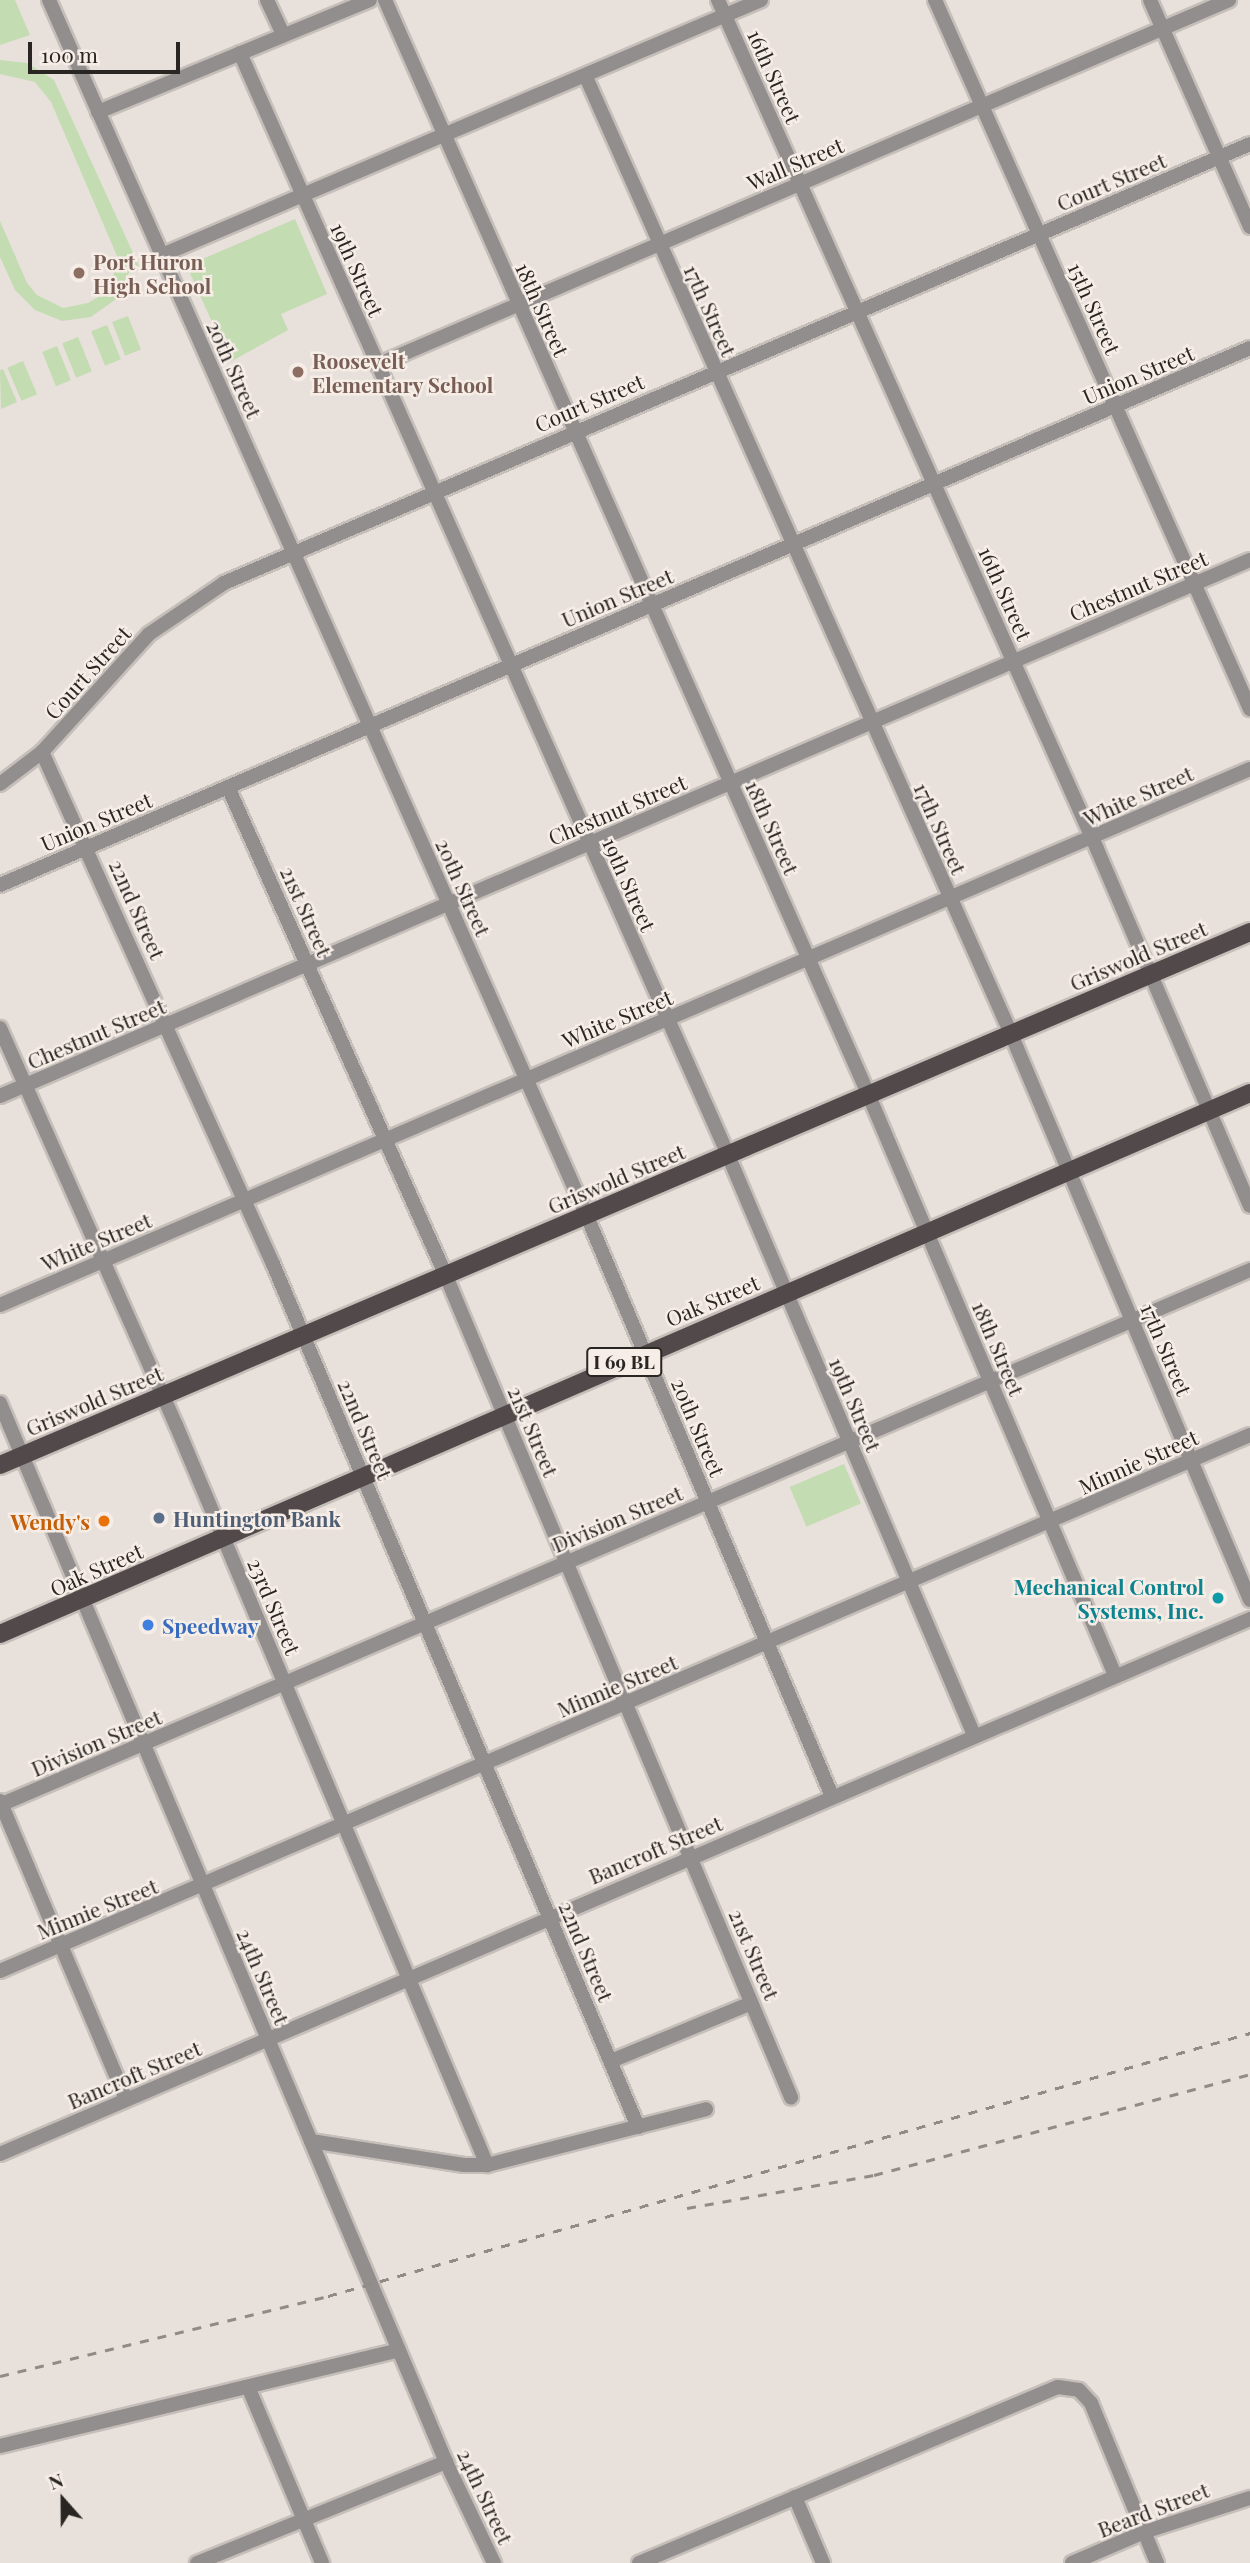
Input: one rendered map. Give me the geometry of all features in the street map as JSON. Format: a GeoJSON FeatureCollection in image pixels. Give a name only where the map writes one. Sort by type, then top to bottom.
{"type":"FeatureCollection","features":[{"type":"Feature","properties":{"kind":"main road","name":"Griswold Street"},"geometry":{"type":"LineString","coordinates":[[0,1465],[1250,932]]}},
{"type":"Feature","properties":{"kind":"main road","name":"Oak Street"},"geometry":{"type":"LineString","coordinates":[[0,1634],[222,1535],[1250,1093]]}},
{"type":"Feature","properties":{"kind":"street","name":"20th Street"},"geometry":{"type":"LineString","coordinates":[[49,0],[586,1214],[832,1796]]}},
{"type":"Feature","properties":{"kind":"street"},"geometry":{"type":"LineString","coordinates":[[267,0],[283,35]]}},
{"type":"Feature","properties":{"kind":"street"},"geometry":{"type":"LineString","coordinates":[[99,113],[370,0]]}},
{"type":"Feature","properties":{"kind":"street","name":"18th Street"},"geometry":{"type":"LineString","coordinates":[[385,0],[869,1096],[1115,1675]]}},
{"type":"Feature","properties":{"kind":"street","name":"16th Street"},"geometry":{"type":"LineString","coordinates":[[719,0],[1152,974],[1250,1206]]}},
{"type":"Feature","properties":{"kind":"street"},"geometry":{"type":"LineString","coordinates":[[162,255],[586,77],[761,0]]}},
{"type":"Feature","properties":{"kind":"street","name":"15th Street"},"geometry":{"type":"LineString","coordinates":[[935,0],[1250,709]]}},
{"type":"Feature","properties":{"kind":"street"},"geometry":{"type":"LineString","coordinates":[[1150,0],[1250,227]]}},
{"type":"Feature","properties":{"kind":"street","name":"Wall Street"},"geometry":{"type":"LineString","coordinates":[[377,365],[1229,0]]}},
{"type":"Feature","properties":{"kind":"street","name":"19th Street"},"geometry":{"type":"LineString","coordinates":[[240,53],[728,1155],[974,1735]]}},
{"type":"Feature","properties":{"kind":"street","name":"17th Street"},"geometry":{"type":"LineString","coordinates":[[586,77],[1011,1034],[1250,1600]]}},
{"type":"Feature","properties":{"kind":"street","name":"Court Street"},"geometry":{"type":"LineString","coordinates":[[0,784],[42,752],[138,645],[167,620],[224,583],[1250,144]]}},
{"type":"Feature","properties":{"kind":"street","name":"Union Street"},"geometry":{"type":"LineString","coordinates":[[0,885],[1250,348]]}},
{"type":"Feature","properties":{"kind":"street","name":"Chestnut Street"},"geometry":{"type":"LineString","coordinates":[[0,1096],[1250,560]]}},
{"type":"Feature","properties":{"kind":"street","name":"22nd Street"},"geometry":{"type":"LineString","coordinates":[[42,752],[88,848],[304,1335],[638,2127]]}},
{"type":"Feature","properties":{"kind":"street","name":"White Street"},"geometry":{"type":"LineString","coordinates":[[0,1305],[1250,769]]}},
{"type":"Feature","properties":{"kind":"street","name":"21st Street"},"geometry":{"type":"LineString","coordinates":[[228,787],[446,1276],[791,2096]]}},
{"type":"Feature","properties":{"kind":"street","name":"23rd Street"},"geometry":{"type":"LineString","coordinates":[[0,1028],[163,1395],[487,2165]]}},
{"type":"Feature","properties":{"kind":"street","name":"Division Street"},"geometry":{"type":"LineString","coordinates":[[0,1803],[144,1745],[1250,1270]]}},
{"type":"Feature","properties":{"kind":"street","name":"24th Street"},"geometry":{"type":"LineString","coordinates":[[0,1402],[446,2462],[494,2563]]}},
{"type":"Feature","properties":{"kind":"street","name":"Minnie Street"},"geometry":{"type":"LineString","coordinates":[[0,1971],[203,1887],[1250,1435]]}},
{"type":"Feature","properties":{"kind":"street","name":"Bancroft Street"},"geometry":{"type":"LineString","coordinates":[[0,2154],[267,2037],[1250,1619]]}},
{"type":"Feature","properties":{"kind":"street"},"geometry":{"type":"LineString","coordinates":[[0,1803],[126,2100]]}},
{"type":"Feature","properties":{"kind":"street"},"geometry":{"type":"LineString","coordinates":[[611,2061],[752,2003]]}},
{"type":"Feature","properties":{"kind":"street"},"geometry":{"type":"LineString","coordinates":[[311,2141],[464,2165],[487,2165],[706,2109]]}},
{"type":"Feature","properties":{"kind":"street"},"geometry":{"type":"LineString","coordinates":[[0,2446],[248,2389],[399,2350]]}},
{"type":"Feature","properties":{"kind":"street"},"geometry":{"type":"LineString","coordinates":[[639,2563],[1058,2388],[1072,2388],[1085,2394],[1091,2403],[1157,2563]]}},
{"type":"Feature","properties":{"kind":"street"},"geometry":{"type":"LineString","coordinates":[[248,2389],[322,2563]]}},
{"type":"Feature","properties":{"kind":"street"},"geometry":{"type":"LineString","coordinates":[[197,2563],[446,2462]]}},
{"type":"Feature","properties":{"kind":"street"},"geometry":{"type":"LineString","coordinates":[[794,2497],[823,2563]]}},
{"type":"Feature","properties":{"kind":"street","name":"Beard Street"},"geometry":{"type":"LineString","coordinates":[[1072,2563],[1144,2532],[1250,2498]]}},
{"type":"Feature","properties":{"kind":"green space"},"geometry":{"type":"Polygon","coordinates":[[[0,0],[15,0],[30,35],[0,45],[0,0]]]}},
{"type":"Feature","properties":{"kind":"green space"},"geometry":{"type":"Polygon","coordinates":[[[0,60],[27,63],[54,80],[139,266],[130,271],[116,299],[91,317],[62,321],[35,310],[15,290],[0,257],[0,221],[27,283],[37,295],[63,308],[88,303],[100,296],[116,270],[117,256],[51,102],[35,82],[0,74],[0,60]]]}},
{"type":"Feature","properties":{"kind":"green space"},"geometry":{"type":"Polygon","coordinates":[[[295,219],[327,294],[281,314],[288,330],[230,362],[189,271],[191,264],[295,219]]]}},
{"type":"Feature","properties":{"kind":"green space"},"geometry":{"type":"Polygon","coordinates":[[[128,316],[141,350],[125,356],[112,322],[128,316]]]}},
{"type":"Feature","properties":{"kind":"green space"},"geometry":{"type":"Polygon","coordinates":[[[107,325],[121,359],[105,366],[91,331],[107,325]]]}},
{"type":"Feature","properties":{"kind":"green space"},"geometry":{"type":"Polygon","coordinates":[[[78,337],[92,371],[76,378],[62,343],[78,337]]]}},
{"type":"Feature","properties":{"kind":"green space"},"geometry":{"type":"Polygon","coordinates":[[[57,346],[71,380],[56,386],[42,352],[57,346]]]}},
{"type":"Feature","properties":{"kind":"green space"},"geometry":{"type":"Polygon","coordinates":[[[23,361],[37,394],[21,401],[7,368],[23,361]]]}},
{"type":"Feature","properties":{"kind":"green space"},"geometry":{"type":"Polygon","coordinates":[[[3,369],[17,402],[1,409],[0,370],[3,369]]]}},
{"type":"Feature","properties":{"kind":"green space"},"geometry":{"type":"Polygon","coordinates":[[[844,1464],[861,1504],[806,1527],[790,1487],[844,1464]]]}},
{"type":"Feature","properties":{"kind":"railway"},"geometry":{"type":"LineString","coordinates":[[0,2376],[328,2296],[1250,2033]]}},
{"type":"Feature","properties":{"kind":"railway"},"geometry":{"type":"LineString","coordinates":[[687,2208],[874,2175],[1250,2074]]}},
{"type":"Feature","properties":{"kind":"place","name":"Port Huron High School"},"geometry":{"type":"Point","coordinates":[79,273]}},
{"type":"Feature","properties":{"kind":"place","name":"Roosevelt Elementary School"},"geometry":{"type":"Point","coordinates":[298,372]}},
{"type":"Feature","properties":{"kind":"place","name":"Huntington Bank"},"geometry":{"type":"Point","coordinates":[159,1518]}},
{"type":"Feature","properties":{"kind":"place","name":"Wendy's"},"geometry":{"type":"Point","coordinates":[104,1521]}},
{"type":"Feature","properties":{"kind":"place","name":"Mechanical Control Systems, Inc."},"geometry":{"type":"Point","coordinates":[1218,1598]}},
{"type":"Feature","properties":{"kind":"place","name":"Speedway"},"geometry":{"type":"Point","coordinates":[148,1625]}}]}
